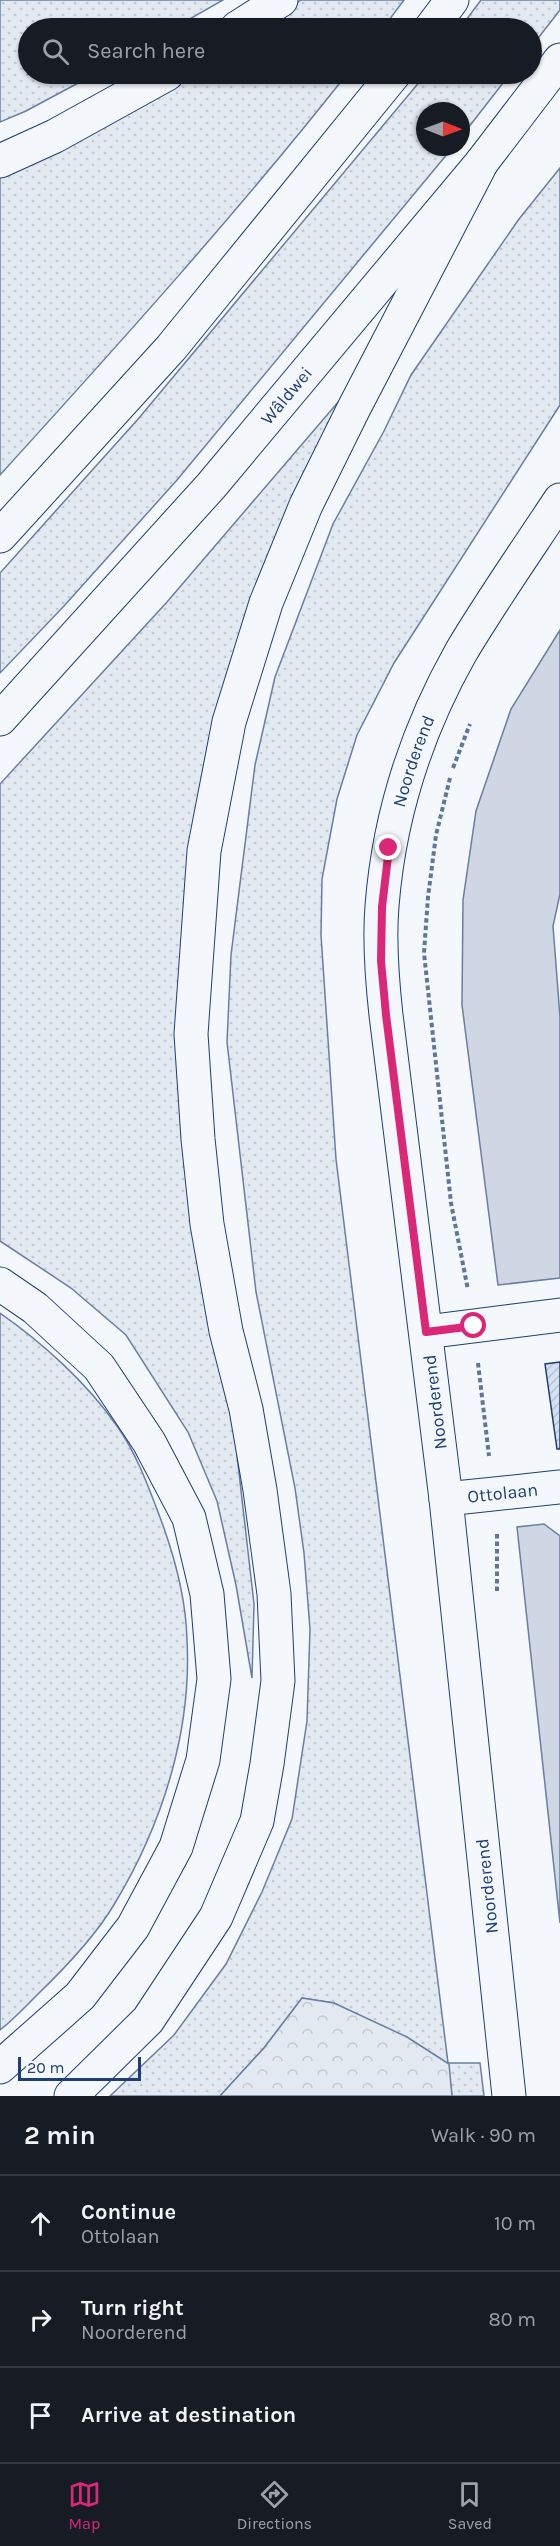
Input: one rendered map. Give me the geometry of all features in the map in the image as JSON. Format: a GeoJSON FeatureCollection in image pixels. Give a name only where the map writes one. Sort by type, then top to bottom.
{"type":"FeatureCollection","features":[{"type":"Feature","properties":{"kind":"main road"},"geometry":{"type":"LineString","coordinates":[[253,18],[281,0]]}},
{"type":"Feature","properties":{"kind":"main road"},"geometry":{"type":"LineString","coordinates":[[438,18],[452,0]]}},
{"type":"Feature","properties":{"kind":"main road","name":"Wâldwei"},"geometry":{"type":"LineString","coordinates":[[542,84],[560,60]]}},
{"type":"Feature","properties":{"kind":"main road"},"geometry":{"type":"LineString","coordinates":[[0,161],[55,136],[149,84]]}},
{"type":"Feature","properties":{"kind":"main road"},"geometry":{"type":"LineString","coordinates":[[0,536],[171,348],[386,84]]}},
{"type":"Feature","properties":{"kind":"main road","name":"Wâldwei"},"geometry":{"type":"LineString","coordinates":[[0,719],[211,486],[482,162],[542,84]]}},
{"type":"Feature","properties":{"kind":"main road"},"geometry":{"type":"LineString","coordinates":[[71,2096],[148,2020],[216,1917],[257,1821],[278,1681],[274,1594],[260,1490],[246,1409],[226,1331],[207,1224],[190,1034],[204,851],[230,722],[266,603],[306,505],[482,162]]}},
{"type":"Feature","properties":{"kind":"main road","name":"Noorderend"},"geometry":{"type":"LineString","coordinates":[[509,2096],[446,1499],[386,1015],[381,961],[382,907],[389,848],[402,788],[428,721],[461,653],[560,500]]}},
{"type":"Feature","properties":{"kind":"main road"},"geometry":{"type":"LineString","coordinates":[[0,1284],[35,1308],[99,1367],[149,1442],[189,1518],[207,1594],[214,1679],[203,1760],[176,1847],[133,1927],[80,1996],[0,2067]]}},
{"type":"Feature","properties":{"kind":"main road"},"geometry":{"type":"LineString","coordinates":[[426,1332],[560,1315]]}},
{"type":"Feature","properties":{"kind":"main road","name":"Ottolaan"},"geometry":{"type":"LineString","coordinates":[[446,1499],[560,1487]]}},
{"type":"Feature","properties":{"kind":"green space"},"geometry":{"type":"Polygon","coordinates":[[[0,0],[223,0],[192,18],[18,18],[18,84],[76,84],[0,122],[0,0]]]}},
{"type":"Feature","properties":{"kind":"green space"},"geometry":{"type":"Polygon","coordinates":[[[301,0],[404,0],[390,18],[276,18],[301,0]]]}},
{"type":"Feature","properties":{"kind":"green space"},"geometry":{"type":"Polygon","coordinates":[[[481,0],[560,0],[560,10],[542,33],[542,18],[468,18],[481,0]]]}},
{"type":"Feature","properties":{"kind":"green space"},"geometry":{"type":"Polygon","coordinates":[[[172,84],[339,84],[221,227],[0,475],[0,172],[120,114],[172,84]]]}},
{"type":"Feature","properties":{"kind":"green space"},"geometry":{"type":"Polygon","coordinates":[[[418,84],[502,84],[470,125],[470,102],[416,102],[416,156],[446,156],[177,480],[64,606],[0,673],[0,573],[139,418],[418,84]]]}},
{"type":"Feature","properties":{"kind":"green space"},"geometry":{"type":"Polygon","coordinates":[[[560,168],[560,405],[394,663],[357,735],[337,799],[322,879],[321,935],[336,1159],[448,2063],[480,2063],[484,2096],[452,2096],[448,2064],[334,2003],[302,1998],[264,2048],[220,2096],[110,2096],[174,2035],[226,1964],[262,1892],[292,1819],[307,1721],[310,1629],[304,1553],[295,1488],[256,1292],[227,1042],[231,955],[255,765],[275,677],[333,524],[384,431],[411,375],[519,219],[560,168]]]}},
{"type":"Feature","properties":{"kind":"green space"},"geometry":{"type":"Polygon","coordinates":[[[351,387],[296,495],[183,983],[254,1604],[252,1678],[236,1585],[217,1501],[188,1432],[126,1335],[71,1288],[0,1241],[0,784],[167,602],[351,387]]]}},
{"type":"Feature","properties":{"kind":"green space"},"geometry":{"type":"Polygon","coordinates":[[[0,1313],[32,1337],[78,1379],[117,1426],[135,1457],[164,1527],[178,1574],[186,1624],[187,1674],[179,1743],[170,1776],[160,1810],[132,1873],[108,1915],[89,1939],[57,1975],[0,2030],[0,1313]]]}},
{"type":"Feature","properties":{"kind":"green space"},"geometry":{"type":"Polygon","coordinates":[[[302,1998],[334,2003],[407,2037],[449,2064],[452,2096],[220,2096],[264,2048],[302,1998]]]}},
{"type":"Feature","properties":{"kind":"shaded area"},"geometry":{"type":"Polygon","coordinates":[[[560,630],[560,894],[553,926],[560,1017],[560,1278],[498,1285],[462,1005],[463,900],[476,811],[511,709],[560,630]]]}},
{"type":"Feature","properties":{"kind":"shaded area"},"geometry":{"type":"Polygon","coordinates":[[[544,1524],[560,1536],[560,1923],[517,1527],[544,1524]]]}},
{"type":"Feature","properties":{"kind":"building"},"geometry":{"type":"Polygon","coordinates":[[[560,1362],[560,1449],[557,1449],[545,1364],[560,1362]]]}},
{"type":"Feature","properties":{"kind":"route"},"geometry":{"type":"LineString","coordinates":[[389,848],[382,907],[381,961],[426,1332],[474,1326]]}}]}
